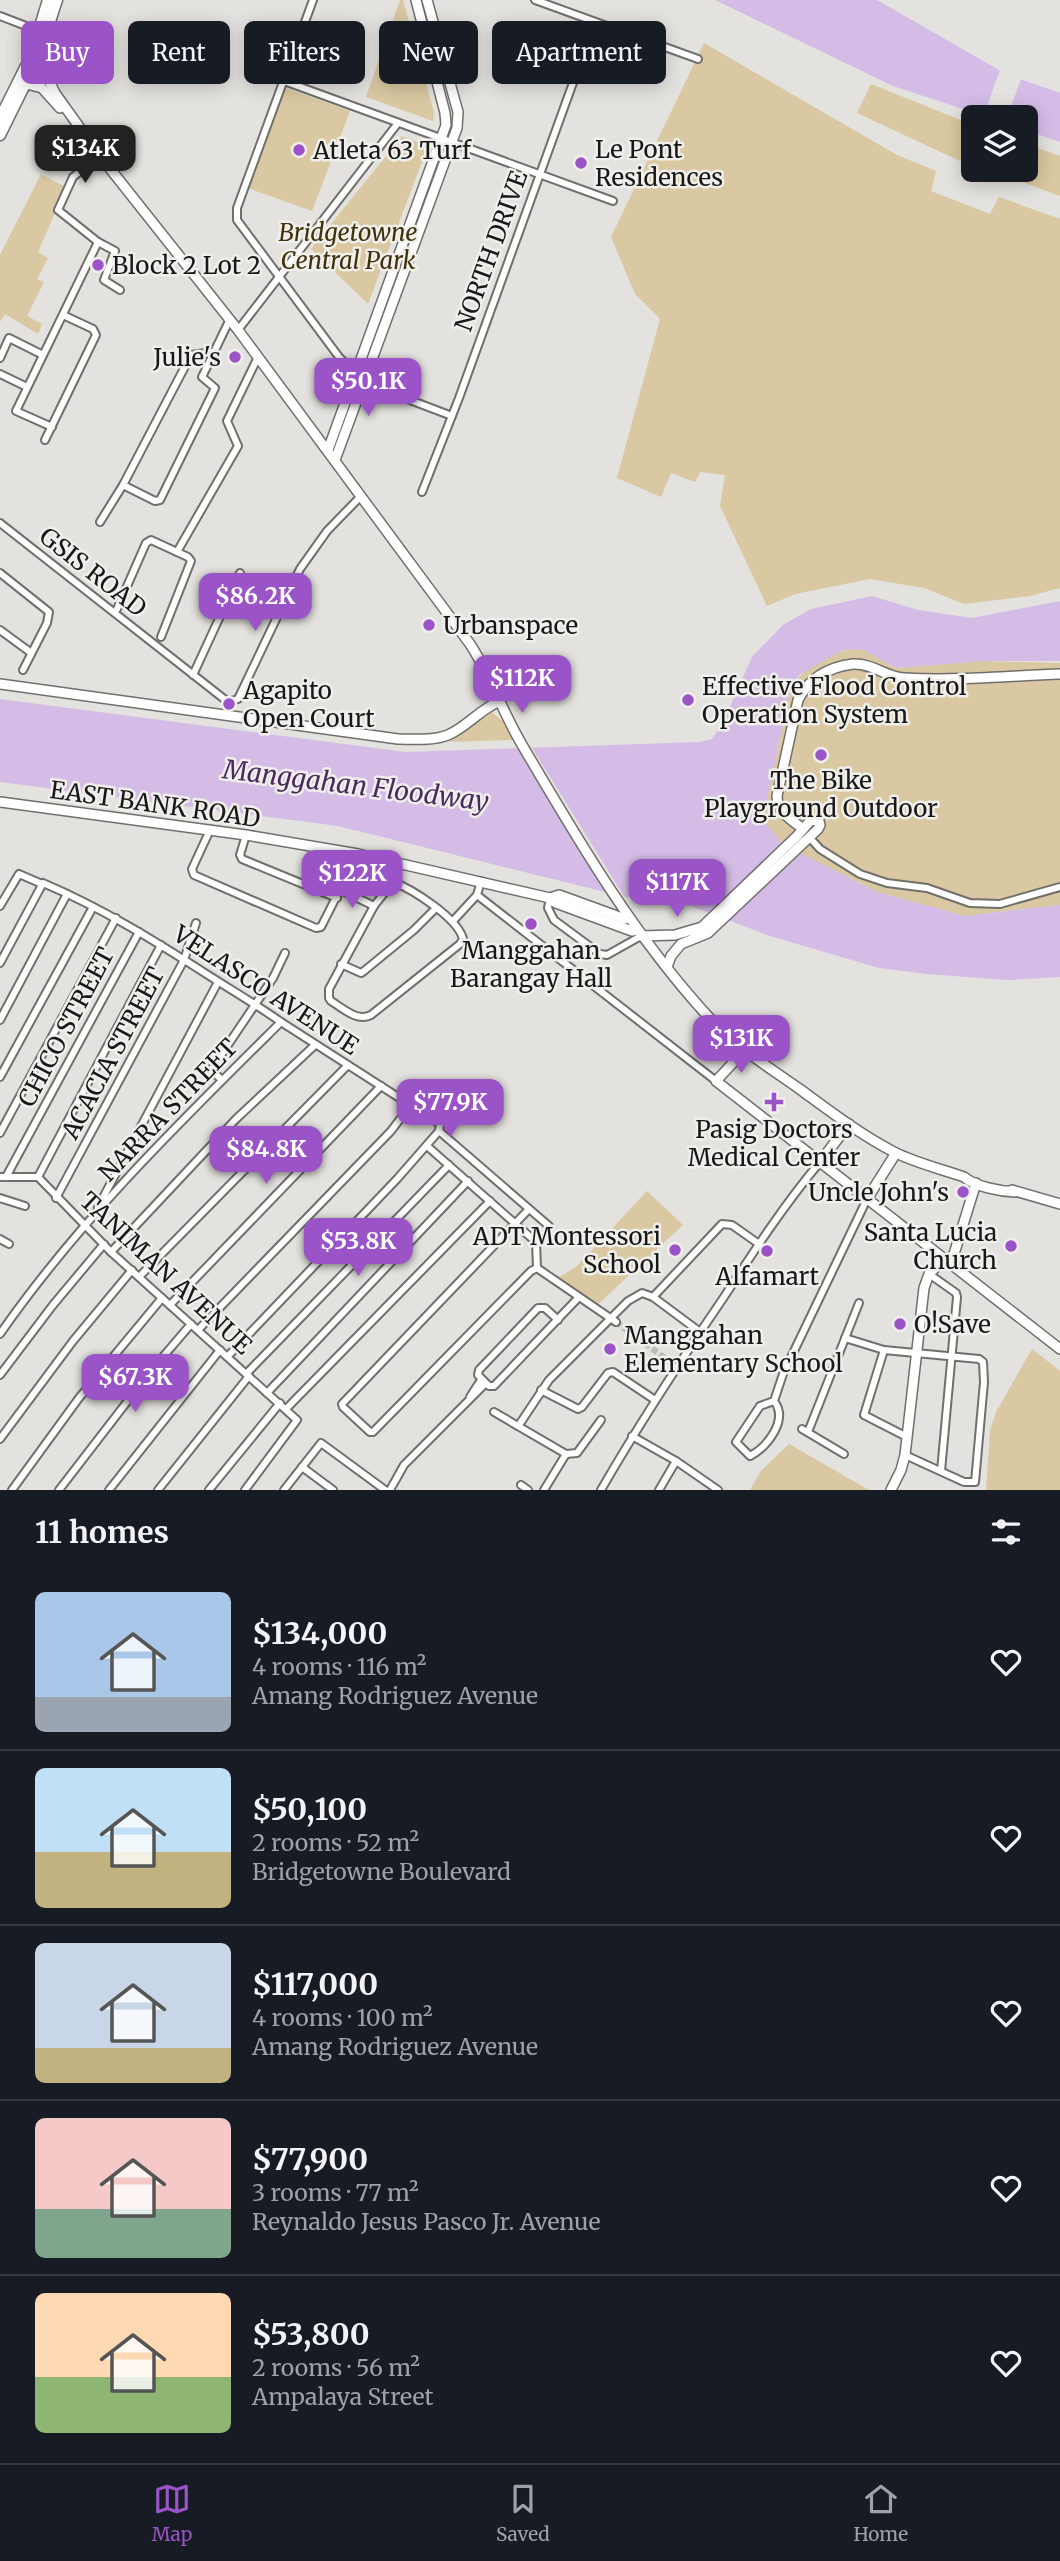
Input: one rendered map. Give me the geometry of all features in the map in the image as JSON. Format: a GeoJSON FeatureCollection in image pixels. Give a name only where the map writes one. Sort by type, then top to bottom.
{"type":"FeatureCollection","features":[{"type":"Feature","properties":{"kind":"main road"},"geometry":{"type":"LineString","coordinates":[[42,21],[48,0]]}},
{"type":"Feature","properties":{"kind":"main road"},"geometry":{"type":"LineString","coordinates":[[50,21],[57,0]]}},
{"type":"Feature","properties":{"kind":"main road"},"geometry":{"type":"LineString","coordinates":[[0,118],[21,77]]}},
{"type":"Feature","properties":{"kind":"main road"},"geometry":{"type":"LineString","coordinates":[[0,135],[27,84]]}},
{"type":"Feature","properties":{"kind":"street"},"geometry":{"type":"LineString","coordinates":[[305,21],[313,0]]}},
{"type":"Feature","properties":{"kind":"street"},"geometry":{"type":"LineString","coordinates":[[328,450],[442,139],[446,119],[416,0]]}},
{"type":"Feature","properties":{"kind":"street"},"geometry":{"type":"LineString","coordinates":[[335,460],[457,128],[458,112],[427,0]]}},
{"type":"Feature","properties":{"kind":"street"},"geometry":{"type":"LineString","coordinates":[[535,0],[592,21]]}},
{"type":"Feature","properties":{"kind":"street"},"geometry":{"type":"LineString","coordinates":[[0,16],[21,25]]}},
{"type":"Feature","properties":{"kind":"street"},"geometry":{"type":"LineString","coordinates":[[666,50],[698,59]]}},
{"type":"Feature","properties":{"kind":"street"},"geometry":{"type":"LineString","coordinates":[[27,84],[41,88],[74,121]]}},
{"type":"Feature","properties":{"kind":"street"},"geometry":{"type":"LineString","coordinates":[[51,84],[100,156],[230,319],[470,644],[493,683],[521,743],[620,904],[659,959],[718,1026],[745,1050],[849,1124],[896,1153],[976,1183],[1015,1192]]}},
{"type":"Feature","properties":{"kind":"street"},"geometry":{"type":"LineString","coordinates":[[283,84],[236,214],[237,220],[339,357],[356,375],[365,383],[452,416]]}},
{"type":"Feature","properties":{"kind":"street"},"geometry":{"type":"LineString","coordinates":[[295,84],[613,201]]}},
{"type":"Feature","properties":{"kind":"street","name":"NORTH DRIVE"},"geometry":{"type":"LineString","coordinates":[[422,492],[572,84]]}},
{"type":"Feature","properties":{"kind":"street"},"geometry":{"type":"LineString","coordinates":[[570,89],[579,92]]}},
{"type":"Feature","properties":{"kind":"street"},"geometry":{"type":"LineString","coordinates":[[238,330],[398,123]]}},
{"type":"Feature","properties":{"kind":"street"},"geometry":{"type":"LineString","coordinates":[[100,156],[73,177],[58,210],[115,251],[104,280],[120,290]]}},
{"type":"Feature","properties":{"kind":"street"},"geometry":{"type":"LineString","coordinates":[[52,427],[16,411],[99,242]]}},
{"type":"Feature","properties":{"kind":"street"},"geometry":{"type":"LineString","coordinates":[[45,440],[96,335],[93,329],[63,314]]}},
{"type":"Feature","properties":{"kind":"street"},"geometry":{"type":"LineString","coordinates":[[123,485],[155,501],[160,500],[215,388],[202,377],[230,319]]}},
{"type":"Feature","properties":{"kind":"street"},"geometry":{"type":"LineString","coordinates":[[0,358],[9,338],[43,355]]}},
{"type":"Feature","properties":{"kind":"street"},"geometry":{"type":"LineString","coordinates":[[100,522],[123,485],[191,355],[213,352]]}},
{"type":"Feature","properties":{"kind":"street"},"geometry":{"type":"LineString","coordinates":[[177,552],[237,446],[227,421],[258,357]]}},
{"type":"Feature","properties":{"kind":"street"},"geometry":{"type":"LineString","coordinates":[[0,374],[27,387]]}},
{"type":"Feature","properties":{"kind":"street"},"geometry":{"type":"LineString","coordinates":[[226,716],[228,702],[238,699],[308,556],[327,531],[361,496]]}},
{"type":"Feature","properties":{"kind":"street","name":"GSIS ROAD"},"geometry":{"type":"LineString","coordinates":[[0,523],[228,702]]}},
{"type":"Feature","properties":{"kind":"street"},"geometry":{"type":"LineString","coordinates":[[117,608],[146,543],[152,540],[188,557],[191,561],[161,638]]}},
{"type":"Feature","properties":{"kind":"street"},"geometry":{"type":"LineString","coordinates":[[0,573],[49,612],[47,623],[23,670]]}},
{"type":"Feature","properties":{"kind":"street"},"geometry":{"type":"LineString","coordinates":[[193,674],[240,573]]}},
{"type":"Feature","properties":{"kind":"street"},"geometry":{"type":"LineString","coordinates":[[0,631],[30,653]]}},
{"type":"Feature","properties":{"kind":"street"},"geometry":{"type":"LineString","coordinates":[[1060,674],[901,678],[866,664],[829,670],[814,678],[804,688],[798,700],[777,796],[777,805],[802,836],[860,874],[887,883],[936,890],[970,903],[1000,904],[1060,887]]}},
{"type":"Feature","properties":{"kind":"street"},"geometry":{"type":"LineString","coordinates":[[0,684],[381,737],[414,739],[448,735],[500,701]]}},
{"type":"Feature","properties":{"kind":"street","name":"EAST BANK ROAD"},"geometry":{"type":"LineString","coordinates":[[0,802],[246,835],[358,854],[550,898],[556,904],[639,933],[675,935],[705,930]]}},
{"type":"Feature","properties":{"kind":"street"},"geometry":{"type":"LineString","coordinates":[[210,830],[192,869],[194,875],[316,928],[321,927],[358,854]]}},
{"type":"Feature","properties":{"kind":"street"},"geometry":{"type":"LineString","coordinates":[[246,835],[240,855],[242,859],[337,898]]}},
{"type":"Feature","properties":{"kind":"street"},"geometry":{"type":"LineString","coordinates":[[659,959],[705,930],[802,836]]}},
{"type":"Feature","properties":{"kind":"street"},"geometry":{"type":"LineString","coordinates":[[393,881],[410,889],[453,921],[462,934],[460,944],[364,1018],[358,1017],[328,998],[329,989],[374,906],[393,881],[397,862]]}},
{"type":"Feature","properties":{"kind":"street"},"geometry":{"type":"LineString","coordinates":[[0,906],[19,874],[43,883],[0,963]]}},
{"type":"Feature","properties":{"kind":"street"},"geometry":{"type":"LineString","coordinates":[[453,921],[477,895],[481,881]]}},
{"type":"Feature","properties":{"kind":"street","name":"VELASCO AVENUE"},"geometry":{"type":"LineString","coordinates":[[43,883],[116,918],[256,1004],[315,1045],[440,1124],[439,1131]]}},
{"type":"Feature","properties":{"kind":"street"},"geometry":{"type":"LineString","coordinates":[[341,890],[374,906]]}},
{"type":"Feature","properties":{"kind":"street"},"geometry":{"type":"LineString","coordinates":[[0,1020],[67,894]]}},
{"type":"Feature","properties":{"kind":"street"},"geometry":{"type":"LineString","coordinates":[[477,895],[1060,1349]]}},
{"type":"Feature","properties":{"kind":"street","name":"EAST BANK ROAD"},"geometry":{"type":"LineString","coordinates":[[550,898],[559,895],[629,918]]}},
{"type":"Feature","properties":{"kind":"street"},"geometry":{"type":"LineString","coordinates":[[550,898],[548,908],[554,920],[600,954],[607,955],[639,933]]}},
{"type":"Feature","properties":{"kind":"street"},"geometry":{"type":"LineString","coordinates":[[0,1077],[93,907]]}},
{"type":"Feature","properties":{"kind":"street"},"geometry":{"type":"LineString","coordinates":[[341,964],[361,973],[414,930],[435,909]]}},
{"type":"Feature","properties":{"kind":"street"},"geometry":{"type":"LineString","coordinates":[[0,1133],[116,918]]}},
{"type":"Feature","properties":{"kind":"street","name":"ACACIA STREET"},"geometry":{"type":"LineString","coordinates":[[56,1198],[184,960],[197,923]]}},
{"type":"Feature","properties":{"kind":"street","name":"CHICO STREET"},"geometry":{"type":"LineString","coordinates":[[2,1177],[139,932]]}},
{"type":"Feature","properties":{"kind":"street"},"geometry":{"type":"LineString","coordinates":[[667,967],[678,945],[675,935]]}},
{"type":"Feature","properties":{"kind":"street"},"geometry":{"type":"LineString","coordinates":[[2,1177],[38,1177],[161,946]]}},
{"type":"Feature","properties":{"kind":"street"},"geometry":{"type":"LineString","coordinates":[[222,1080],[211,1070],[273,978],[285,953]]}},
{"type":"Feature","properties":{"kind":"street"},"geometry":{"type":"LineString","coordinates":[[96,1212],[109,1183],[218,982]]}},
{"type":"Feature","properties":{"kind":"street","name":"NARRA STREET"},"geometry":{"type":"LineString","coordinates":[[0,1334],[27,1295],[84,1225],[281,1022]]}},
{"type":"Feature","properties":{"kind":"street"},"geometry":{"type":"LineString","coordinates":[[111,1252],[236,1119],[315,1045]]}},
{"type":"Feature","properties":{"kind":"street"},"geometry":{"type":"LineString","coordinates":[[716,1081],[745,1050]]}},
{"type":"Feature","properties":{"kind":"street"},"geometry":{"type":"LineString","coordinates":[[139,1277],[348,1065]]}},
{"type":"Feature","properties":{"kind":"street"},"geometry":{"type":"LineString","coordinates":[[170,1305],[381,1086]]}},
{"type":"Feature","properties":{"kind":"street"},"geometry":{"type":"LineString","coordinates":[[198,1330],[391,1131],[410,1106]]}},
{"type":"Feature","properties":{"kind":"street"},"geometry":{"type":"LineString","coordinates":[[601,1490],[655,1400],[759,1244],[849,1124]]}},
{"type":"Feature","properties":{"kind":"street"},"geometry":{"type":"LineString","coordinates":[[228,1356],[439,1131],[549,1226]]}},
{"type":"Feature","properties":{"kind":"street"},"geometry":{"type":"LineString","coordinates":[[427,1146],[538,1245],[537,1268]]}},
{"type":"Feature","properties":{"kind":"street"},"geometry":{"type":"LineString","coordinates":[[774,1401],[790,1357],[867,1199],[896,1153]]}},
{"type":"Feature","properties":{"kind":"street"},"geometry":{"type":"LineString","coordinates":[[158,1490],[248,1375],[449,1165]]}},
{"type":"Feature","properties":{"kind":"street"},"geometry":{"type":"LineString","coordinates":[[964,1177],[970,1176],[1060,1205]]}},
{"type":"Feature","properties":{"kind":"street","name":"TANIMAN AVENUE"},"geometry":{"type":"LineString","coordinates":[[38,1177],[111,1252],[280,1403],[297,1422],[245,1490]]}},
{"type":"Feature","properties":{"kind":"street"},"geometry":{"type":"LineString","coordinates":[[267,1392],[468,1181]]}},
{"type":"Feature","properties":{"kind":"street"},"geometry":{"type":"LineString","coordinates":[[891,1490],[901,1470],[908,1437],[923,1288],[929,1274],[954,1254],[976,1183]]}},
{"type":"Feature","properties":{"kind":"street"},"geometry":{"type":"LineString","coordinates":[[0,1198],[25,1206]]}},
{"type":"Feature","properties":{"kind":"street"},"geometry":{"type":"LineString","coordinates":[[286,1409],[490,1201]]}},
{"type":"Feature","properties":{"kind":"street"},"geometry":{"type":"LineString","coordinates":[[529,1209],[342,1407],[373,1432],[531,1271],[537,1268]]}},
{"type":"Feature","properties":{"kind":"street"},"geometry":{"type":"LineString","coordinates":[[653,1297],[722,1224],[732,1225],[759,1244]]}},
{"type":"Feature","properties":{"kind":"street"},"geometry":{"type":"LineString","coordinates":[[0,1239],[9,1244]]}},
{"type":"Feature","properties":{"kind":"street"},"geometry":{"type":"LineString","coordinates":[[0,1375],[104,1244]]}},
{"type":"Feature","properties":{"kind":"street"},"geometry":{"type":"LineString","coordinates":[[537,1268],[614,1320]]}},
{"type":"Feature","properties":{"kind":"street"},"geometry":{"type":"LineString","coordinates":[[0,1439],[73,1341],[132,1270]]}},
{"type":"Feature","properties":{"kind":"street"},"geometry":{"type":"LineString","coordinates":[[929,1274],[956,1293],[957,1297],[941,1471]]}},
{"type":"Feature","properties":{"kind":"street"},"geometry":{"type":"LineString","coordinates":[[519,1425],[541,1390],[614,1320],[628,1301],[642,1293],[653,1297],[700,1332]]}},
{"type":"Feature","properties":{"kind":"street"},"geometry":{"type":"LineString","coordinates":[[558,1320],[545,1308],[538,1308],[479,1370],[478,1376],[483,1382],[494,1386],[558,1320],[579,1297]]}},
{"type":"Feature","properties":{"kind":"street"},"geometry":{"type":"LineString","coordinates":[[12,1490],[79,1398],[162,1298]]}},
{"type":"Feature","properties":{"kind":"street"},"geometry":{"type":"LineString","coordinates":[[844,1454],[805,1430],[859,1303]]}},
{"type":"Feature","properties":{"kind":"street"},"geometry":{"type":"LineString","coordinates":[[60,1490],[133,1394],[191,1324]]}},
{"type":"Feature","properties":{"kind":"street"},"geometry":{"type":"LineString","coordinates":[[845,1338],[884,1350],[979,1359],[984,1362],[974,1483],[964,1482],[905,1455]]}},
{"type":"Feature","properties":{"kind":"street"},"geometry":{"type":"LineString","coordinates":[[109,1490],[220,1350]]}},
{"type":"Feature","properties":{"kind":"street"},"geometry":{"type":"LineString","coordinates":[[884,1350],[864,1415],[908,1437]]}},
{"type":"Feature","properties":{"kind":"street"},"geometry":{"type":"LineString","coordinates":[[541,1390],[578,1409],[608,1373],[613,1372],[655,1400]]}},
{"type":"Feature","properties":{"kind":"street"},"geometry":{"type":"LineString","coordinates":[[390,1490],[404,1465],[483,1382]]}},
{"type":"Feature","properties":{"kind":"street"},"geometry":{"type":"LineString","coordinates":[[774,1401],[780,1413],[776,1428],[768,1441],[750,1456],[736,1442],[760,1406],[774,1401]]}},
{"type":"Feature","properties":{"kind":"street"},"geometry":{"type":"LineString","coordinates":[[209,1490],[280,1403]]}},
{"type":"Feature","properties":{"kind":"street"},"geometry":{"type":"LineString","coordinates":[[494,1412],[566,1454],[577,1453],[601,1420]]}},
{"type":"Feature","properties":{"kind":"street"},"geometry":{"type":"LineString","coordinates":[[632,1436],[676,1461],[718,1490]]}},
{"type":"Feature","properties":{"kind":"street"},"geometry":{"type":"LineString","coordinates":[[284,1490],[321,1443],[385,1490]]}},
{"type":"Feature","properties":{"kind":"street"},"geometry":{"type":"LineString","coordinates":[[544,1490],[566,1454]]}},
{"type":"Feature","properties":{"kind":"street"},"geometry":{"type":"LineString","coordinates":[[659,1490],[676,1461]]}},
{"type":"Feature","properties":{"kind":"street"},"geometry":{"type":"LineString","coordinates":[[302,1467],[333,1490]]}},
{"type":"Feature","properties":{"kind":"street"},"geometry":{"type":"LineString","coordinates":[[961,1490],[964,1482]]}},
{"type":"Feature","properties":{"kind":"street"},"geometry":{"type":"LineString","coordinates":[[521,1485],[528,1490]]}},
{"type":"Feature","properties":{"kind":"green space"},"geometry":{"type":"Polygon","coordinates":[[[400,0],[403,0],[409,21],[393,21],[400,0]]]}},
{"type":"Feature","properties":{"kind":"green space"},"geometry":{"type":"Polygon","coordinates":[[[704,43],[897,155],[936,171],[931,191],[990,214],[999,197],[1060,219],[1060,588],[1030,596],[964,604],[924,588],[870,579],[795,594],[767,606],[720,506],[725,475],[700,472],[695,482],[671,473],[661,497],[617,478],[660,319],[635,294],[611,237],[704,43]]]}},
{"type":"Feature","properties":{"kind":"green space"},"geometry":{"type":"Polygon","coordinates":[[[379,60],[379,84],[426,84],[434,112],[433,121],[366,97],[379,60]]]}},
{"type":"Feature","properties":{"kind":"green space"},"geometry":{"type":"Polygon","coordinates":[[[871,84],[961,120],[960,161],[857,113],[871,84]]]}},
{"type":"Feature","properties":{"kind":"green space","name":"Atleta 63 Turf"},"geometry":{"type":"Polygon","coordinates":[[[286,88],[350,111],[312,211],[248,188],[286,88]]]}},
{"type":"Feature","properties":{"kind":"green space","name":"Bridgetowne Central Park"},"geometry":{"type":"Polygon","coordinates":[[[402,136],[428,146],[368,304],[311,249],[402,136]]]}},
{"type":"Feature","properties":{"kind":"green space"},"geometry":{"type":"Polygon","coordinates":[[[1038,148],[1060,156],[1060,196],[1022,182],[1038,182],[1038,148]]]}},
{"type":"Feature","properties":{"kind":"green space"},"geometry":{"type":"Polygon","coordinates":[[[41,174],[66,187],[38,252],[48,258],[37,279],[44,282],[27,316],[42,324],[38,334],[5,314],[0,322],[0,255],[41,174]]]}},
{"type":"Feature","properties":{"kind":"green space"},"geometry":{"type":"Polygon","coordinates":[[[852,649],[864,650],[895,668],[983,661],[1060,663],[1060,905],[965,916],[877,892],[783,845],[765,823],[766,804],[791,686],[818,662],[852,649]]]}},
{"type":"Feature","properties":{"kind":"green space"},"geometry":{"type":"Polygon","coordinates":[[[490,711],[503,721],[513,740],[449,742],[490,711]]]}},
{"type":"Feature","properties":{"kind":"green space"},"geometry":{"type":"Polygon","coordinates":[[[647,1191],[683,1225],[595,1307],[555,1280],[577,1266],[647,1191]]]}},
{"type":"Feature","properties":{"kind":"green space"},"geometry":{"type":"Polygon","coordinates":[[[1032,1349],[1060,1371],[1060,1490],[986,1490],[990,1431],[996,1412],[1032,1349]]]}},
{"type":"Feature","properties":{"kind":"green space"},"geometry":{"type":"Polygon","coordinates":[[[789,1444],[869,1490],[750,1490],[760,1472],[789,1444]]]}},
{"type":"Feature","properties":{"kind":"water"},"geometry":{"type":"Polygon","coordinates":[[[715,0],[877,0],[1006,74],[1060,93],[1060,142],[1038,134],[1038,105],[961,105],[961,108],[893,86],[715,0]]]}},
{"type":"Feature","properties":{"kind":"water","name":"Manggahan Floodway"},"geometry":{"type":"Polygon","coordinates":[[[872,596],[918,610],[972,618],[1060,601],[1060,661],[983,661],[895,668],[864,650],[841,651],[799,675],[791,686],[766,804],[765,823],[784,845],[877,892],[965,916],[1060,905],[1060,977],[1007,980],[879,968],[770,936],[688,905],[626,897],[338,826],[0,782],[0,699],[406,752],[699,742],[712,739],[722,724],[752,657],[783,625],[811,609],[872,596]]]}},
{"type":"Feature","properties":{"kind":"pier"},"geometry":{"type":"Polygon","coordinates":[[[1001,67],[1022,76],[1011,105],[987,105],[1001,67]]]}},
{"type":"Feature","properties":{"kind":"pier"},"geometry":{"type":"Polygon","coordinates":[[[529,743],[627,901],[611,897],[516,744],[529,743]]]}},
{"type":"Feature","properties":{"kind":"tunnel"},"geometry":{"type":"LineString","coordinates":[[616,1322],[677,1367]]}},
{"type":"Feature","properties":{"kind":"place","name":"Atleta 63 Turf"},"geometry":{"type":"Point","coordinates":[299,150]}},
{"type":"Feature","properties":{"kind":"place","name":"Le Pont Residences"},"geometry":{"type":"Point","coordinates":[581,163]}},
{"type":"Feature","properties":{"kind":"place","name":"Block 2 Lot 2"},"geometry":{"type":"Point","coordinates":[98,265]}},
{"type":"Feature","properties":{"kind":"place","name":"Julie's"},"geometry":{"type":"Point","coordinates":[235,357]}},
{"type":"Feature","properties":{"kind":"place","name":"Urbanspace"},"geometry":{"type":"Point","coordinates":[429,625]}},
{"type":"Feature","properties":{"kind":"place","name":"Effective Flood Control Operation System"},"geometry":{"type":"Point","coordinates":[688,700]}},
{"type":"Feature","properties":{"kind":"place","name":"Agapito Open Court"},"geometry":{"type":"Point","coordinates":[229,704]}},
{"type":"Feature","properties":{"kind":"place","name":"The Bike Playground Outdoor"},"geometry":{"type":"Point","coordinates":[821,755]}},
{"type":"Feature","properties":{"kind":"place","name":"Manggahan Barangay Hall"},"geometry":{"type":"Point","coordinates":[531,924]}},
{"type":"Feature","properties":{"kind":"place","name":"Pasig Doctors Medical Center"},"geometry":{"type":"Point","coordinates":[774,1102]}},
{"type":"Feature","properties":{"kind":"place","name":"Uncle John's"},"geometry":{"type":"Point","coordinates":[963,1192]}},
{"type":"Feature","properties":{"kind":"place","name":"Santa Lucia Church"},"geometry":{"type":"Point","coordinates":[1011,1246]}},
{"type":"Feature","properties":{"kind":"place","name":"ADT Montessori School"},"geometry":{"type":"Point","coordinates":[675,1250]}},
{"type":"Feature","properties":{"kind":"place","name":"Alfamart"},"geometry":{"type":"Point","coordinates":[767,1251]}},
{"type":"Feature","properties":{"kind":"place","name":"O!Save"},"geometry":{"type":"Point","coordinates":[900,1324]}},
{"type":"Feature","properties":{"kind":"place","name":"Manggahan Elementary School"},"geometry":{"type":"Point","coordinates":[610,1349]}}]}
